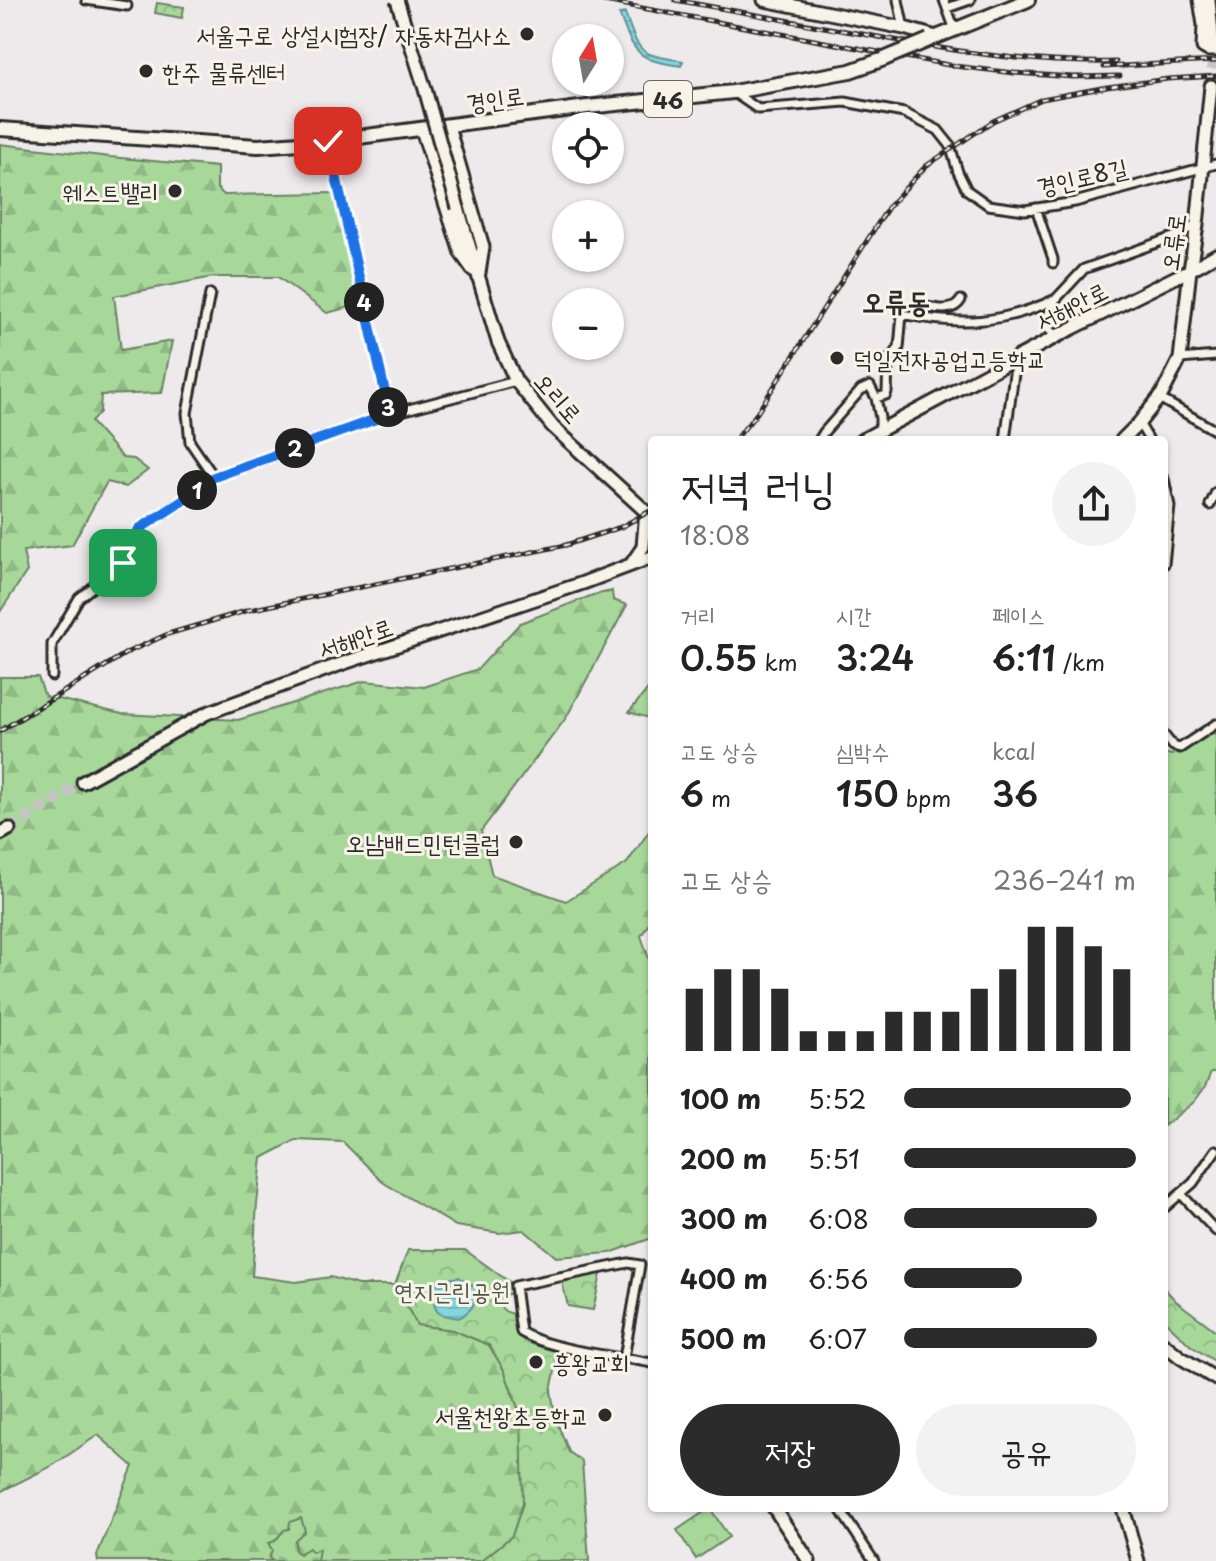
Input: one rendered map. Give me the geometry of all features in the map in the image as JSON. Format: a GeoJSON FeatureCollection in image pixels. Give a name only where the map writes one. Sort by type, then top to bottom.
{"type":"FeatureCollection","features":[{"type":"Feature","properties":{"kind":"main road","name":"오리로"},"geometry":{"type":"LineString","coordinates":[[397,0],[498,342],[516,381],[553,427],[648,513]]}},
{"type":"Feature","properties":{"kind":"main road"},"geometry":{"type":"LineString","coordinates":[[764,0],[824,5],[932,38]]}},
{"type":"Feature","properties":{"kind":"main road","name":"경인로"},"geometry":{"type":"LineString","coordinates":[[0,129],[258,146],[328,141],[587,107],[733,92],[850,71],[1028,0]]}},
{"type":"Feature","properties":{"kind":"main road"},"geometry":{"type":"LineString","coordinates":[[1200,0],[1203,47],[1208,50],[1215,48],[1209,0]]}},
{"type":"Feature","properties":{"kind":"main road","name":"오류로"},"geometry":{"type":"LineString","coordinates":[[1126,436],[1159,398],[1180,359],[1211,86]]}},
{"type":"Feature","properties":{"kind":"main road","name":"오리로"},"geometry":{"type":"LineString","coordinates":[[448,126],[483,247],[478,277]]}},
{"type":"Feature","properties":{"kind":"main road","name":"오리로"},"geometry":{"type":"LineString","coordinates":[[422,130],[461,253],[478,277]]}},
{"type":"Feature","properties":{"kind":"main road","name":"서해안로"},"geometry":{"type":"LineString","coordinates":[[870,436],[1216,255]]}},
{"type":"Feature","properties":{"kind":"main road"},"geometry":{"type":"LineString","coordinates":[[630,566],[643,547],[648,520]]}},
{"type":"Feature","properties":{"kind":"main road","name":"서해안로"},"geometry":{"type":"LineString","coordinates":[[83,782],[207,713],[341,664],[648,560]]}},
{"type":"Feature","properties":{"kind":"main road"},"geometry":{"type":"LineString","coordinates":[[1168,1347],[1216,1379]]}},
{"type":"Feature","properties":{"kind":"main road"},"geometry":{"type":"LineString","coordinates":[[777,1512],[809,1561]]}},
{"type":"Feature","properties":{"kind":"main road"},"geometry":{"type":"LineString","coordinates":[[1124,1512],[1138,1561]]}},
{"type":"Feature","properties":{"kind":"street"},"geometry":{"type":"LineString","coordinates":[[86,0],[127,6]]}},
{"type":"Feature","properties":{"kind":"street"},"geometry":{"type":"LineString","coordinates":[[898,0],[904,28]]}},
{"type":"Feature","properties":{"kind":"street"},"geometry":{"type":"LineString","coordinates":[[955,30],[945,4],[970,0]]}},
{"type":"Feature","properties":{"kind":"street","name":"경인로8길"},"geometry":{"type":"LineString","coordinates":[[733,92],[758,109],[845,102],[904,113],[938,130],[950,145],[967,190],[988,205],[1025,210],[1075,202],[1203,166]]}},
{"type":"Feature","properties":{"kind":"street"},"geometry":{"type":"LineString","coordinates":[[328,141],[390,414]]}},
{"type":"Feature","properties":{"kind":"street"},"geometry":{"type":"LineString","coordinates":[[1203,166],[1216,164]]}},
{"type":"Feature","properties":{"kind":"street"},"geometry":{"type":"LineString","coordinates":[[1036,208],[1053,263]]}},
{"type":"Feature","properties":{"kind":"street"},"geometry":{"type":"LineString","coordinates":[[1067,331],[1054,334],[1046,327],[1047,317],[1056,299],[1084,269],[1176,236],[1197,225]]}},
{"type":"Feature","properties":{"kind":"street"},"geometry":{"type":"LineString","coordinates":[[210,294],[187,413],[190,442],[214,477]]}},
{"type":"Feature","properties":{"kind":"street"},"geometry":{"type":"LineString","coordinates":[[876,398],[887,392],[888,361],[899,348],[902,314],[938,321],[977,322],[1036,308],[1056,299]]}},
{"type":"Feature","properties":{"kind":"street"},"geometry":{"type":"LineString","coordinates":[[921,306],[953,309],[961,300]]}},
{"type":"Feature","properties":{"kind":"street"},"geometry":{"type":"LineString","coordinates":[[1180,359],[1216,356]]}},
{"type":"Feature","properties":{"kind":"street"},"geometry":{"type":"LineString","coordinates":[[1006,436],[1016,358]]}},
{"type":"Feature","properties":{"kind":"street"},"geometry":{"type":"LineString","coordinates":[[52,676],[52,644],[79,598],[123,563],[139,529],[214,477],[390,414],[516,381]]}},
{"type":"Feature","properties":{"kind":"street"},"geometry":{"type":"LineString","coordinates":[[822,436],[861,390],[870,386],[876,398],[880,431]]}},
{"type":"Feature","properties":{"kind":"street"},"geometry":{"type":"LineString","coordinates":[[1159,398],[1216,431]]}},
{"type":"Feature","properties":{"kind":"street"},"geometry":{"type":"LineString","coordinates":[[1139,423],[1147,436]]}},
{"type":"Feature","properties":{"kind":"street"},"geometry":{"type":"LineString","coordinates":[[1210,505],[1216,492]]}},
{"type":"Feature","properties":{"kind":"street"},"geometry":{"type":"LineString","coordinates":[[1168,497],[1168,525]]}},
{"type":"Feature","properties":{"kind":"street"},"geometry":{"type":"LineString","coordinates":[[1168,740],[1180,748],[1216,724]]}},
{"type":"Feature","properties":{"kind":"street"},"geometry":{"type":"LineString","coordinates":[[1168,1205],[1193,1183],[1216,1150]]}},
{"type":"Feature","properties":{"kind":"street"},"geometry":{"type":"LineString","coordinates":[[1181,1194],[1216,1231]]}},
{"type":"Feature","properties":{"kind":"street"},"geometry":{"type":"LineString","coordinates":[[624,1358],[640,1265],[628,1263],[515,1286],[521,1332],[533,1339],[560,1346],[624,1358],[648,1362]]}},
{"type":"Feature","properties":{"kind":"street"},"geometry":{"type":"LineString","coordinates":[[842,1512],[874,1561]]}},
{"type":"Feature","properties":{"kind":"green space"},"geometry":{"type":"Polygon","coordinates":[[[157,3],[184,7],[182,18],[155,13],[157,3]]]}},
{"type":"Feature","properties":{"kind":"green space"},"geometry":{"type":"Polygon","coordinates":[[[0,144],[217,167],[217,188],[224,195],[334,193],[362,304],[327,313],[278,277],[213,277],[114,296],[121,350],[172,341],[162,393],[101,395],[100,412],[91,422],[123,458],[134,459],[148,470],[126,487],[107,482],[72,545],[23,551],[27,571],[0,612],[0,144]]]}},
{"type":"Feature","properties":{"kind":"green space"},"geometry":{"type":"Polygon","coordinates":[[[612,591],[613,600],[627,605],[566,718],[481,831],[492,875],[566,901],[627,863],[648,833],[648,925],[641,936],[648,956],[648,1239],[610,1253],[556,1257],[524,1230],[499,1233],[456,1226],[384,1183],[343,1142],[296,1140],[262,1158],[257,1204],[252,1276],[296,1282],[331,1277],[358,1285],[395,1285],[417,1324],[453,1330],[489,1345],[504,1370],[521,1416],[527,1492],[512,1536],[481,1561],[98,1561],[97,1555],[133,1466],[98,1435],[52,1466],[0,1492],[0,677],[38,677],[45,696],[122,714],[238,720],[364,681],[424,687],[478,669],[520,623],[593,595],[612,591]]]}},
{"type":"Feature","properties":{"kind":"green space"},"geometry":{"type":"Polygon","coordinates":[[[648,689],[648,718],[629,712],[648,689]]]}},
{"type":"Feature","properties":{"kind":"green space"},"geometry":{"type":"Polygon","coordinates":[[[1216,726],[1216,1072],[1211,1072],[1194,1102],[1168,1123],[1168,754],[1172,755],[1176,750],[1181,752],[1216,726]]]}},
{"type":"Feature","properties":{"kind":"green space","name":"연지근린공원"},"geometry":{"type":"Polygon","coordinates":[[[408,1250],[465,1250],[515,1286],[516,1292],[505,1295],[501,1307],[519,1314],[521,1332],[560,1346],[551,1391],[556,1420],[569,1452],[582,1461],[589,1561],[481,1561],[512,1536],[523,1503],[521,1416],[504,1370],[489,1345],[453,1330],[417,1325],[395,1285],[408,1250]]]}},
{"type":"Feature","properties":{"kind":"green space"},"geometry":{"type":"Polygon","coordinates":[[[602,1270],[593,1310],[568,1306],[561,1278],[602,1270]]]}},
{"type":"Feature","properties":{"kind":"green space"},"geometry":{"type":"Polygon","coordinates":[[[1168,1292],[1216,1331],[1216,1362],[1191,1346],[1168,1324],[1168,1292]]]}},
{"type":"Feature","properties":{"kind":"green space"},"geometry":{"type":"Polygon","coordinates":[[[704,1512],[713,1512],[729,1537],[696,1559],[677,1530],[704,1512]]]}},
{"type":"Feature","properties":{"kind":"green space"},"geometry":{"type":"Polygon","coordinates":[[[301,1518],[305,1531],[295,1540],[295,1550],[299,1554],[309,1548],[312,1552],[319,1549],[317,1561],[272,1561],[268,1543],[289,1529],[290,1522],[301,1518]]]}},
{"type":"Feature","properties":{"kind":"water"},"geometry":{"type":"Polygon","coordinates":[[[625,13],[634,37],[643,50],[683,61],[681,66],[655,61],[640,53],[629,38],[619,14],[625,13]]]}},
{"type":"Feature","properties":{"kind":"water"},"geometry":{"type":"Polygon","coordinates":[[[459,1277],[480,1291],[475,1303],[459,1318],[439,1313],[433,1297],[436,1284],[459,1277]]]}},
{"type":"Feature","properties":{"kind":"tunnel"},"geometry":{"type":"LineString","coordinates":[[1211,86],[1213,45]]}},
{"type":"Feature","properties":{"kind":"tunnel"},"geometry":{"type":"LineString","coordinates":[[9,829],[83,782]]}},
{"type":"Feature","properties":{"kind":"railway"},"geometry":{"type":"LineString","coordinates":[[599,0],[954,66],[1073,77],[1120,76]]}},
{"type":"Feature","properties":{"kind":"railway"},"geometry":{"type":"LineString","coordinates":[[675,0],[961,51],[1023,59],[1116,62]]}},
{"type":"Feature","properties":{"kind":"railway"},"geometry":{"type":"LineString","coordinates":[[1104,67],[1216,61]]}},
{"type":"Feature","properties":{"kind":"railway"},"geometry":{"type":"LineString","coordinates":[[738,436],[757,413],[889,206],[926,166],[993,121],[1042,99],[1107,87],[1216,76]]}},
{"type":"Feature","properties":{"kind":"railway"},"geometry":{"type":"LineString","coordinates":[[0,731],[128,652],[168,634],[249,610],[566,545],[621,527],[648,512]]}},
{"type":"Feature","properties":{"kind":"place","name":"서울구로 상설시험장/ 자동차검사소"},"geometry":{"type":"Point","coordinates":[527,34]}},
{"type":"Feature","properties":{"kind":"place","name":"한주 물류센터"},"geometry":{"type":"Point","coordinates":[146,71]}},
{"type":"Feature","properties":{"kind":"place","name":"웨스트밸리"},"geometry":{"type":"Point","coordinates":[175,191]}},
{"type":"Feature","properties":{"kind":"place","name":"덕일전자공업고등학교"},"geometry":{"type":"Point","coordinates":[837,358]}},
{"type":"Feature","properties":{"kind":"place","name":"오남배드민턴클럽"},"geometry":{"type":"Point","coordinates":[516,842]}},
{"type":"Feature","properties":{"kind":"place","name":"흥왕교회"},"geometry":{"type":"Point","coordinates":[536,1362]}},
{"type":"Feature","properties":{"kind":"place","name":"서울천왕초등학교"},"geometry":{"type":"Point","coordinates":[605,1415]}},
{"type":"Feature","properties":{"kind":"district","name":"오류동"},"geometry":{"type":"Point","coordinates":[896,300]}},
{"type":"Feature","properties":{"kind":"route"},"geometry":{"type":"LineString","coordinates":[[123,563],[139,529],[214,477],[390,414],[328,141]]}}]}
